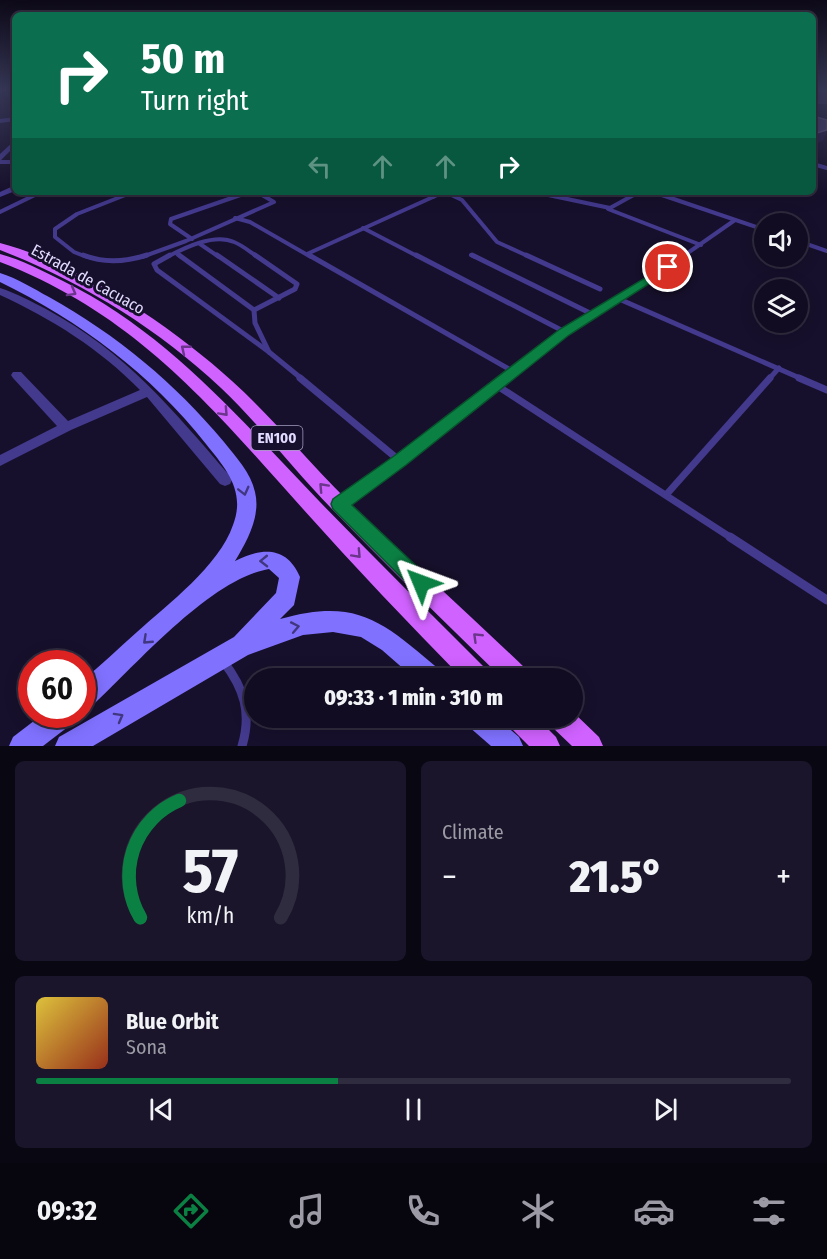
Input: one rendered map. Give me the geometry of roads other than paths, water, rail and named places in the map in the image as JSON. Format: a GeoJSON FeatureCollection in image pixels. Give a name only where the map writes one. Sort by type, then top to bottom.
{"type":"FeatureCollection","features":[{"type":"Feature","properties":{"kind":"main road","name":"Estrada de Cacuaco"},"geometry":{"type":"LineString","coordinates":[[0,246],[70,275],[114,299],[159,329],[229,387],[339,504],[509,668]]}},
{"type":"Feature","properties":{"kind":"main road","name":"Estrada de Cacuaco"},"geometry":{"type":"LineString","coordinates":[[0,258],[37,274],[102,309],[136,331],[169,357],[469,668]]}},
{"type":"Feature","properties":{"kind":"main road"},"geometry":{"type":"LineString","coordinates":[[0,277],[51,303],[121,350],[204,427],[239,473],[247,499],[244,520],[229,553],[190,600]]}},
{"type":"Feature","properties":{"kind":"main road"},"geometry":{"type":"LineString","coordinates":[[96,685],[190,600],[240,566],[271,560],[283,566],[290,576],[286,598],[229,651]]}},
{"type":"Feature","properties":{"kind":"main road"},"geometry":{"type":"LineString","coordinates":[[68,746],[229,651],[290,628],[338,622],[363,626],[384,638],[420,668]]}},
{"type":"Feature","properties":{"kind":"main road"},"geometry":{"type":"LineString","coordinates":[[22,746],[46,728]]}},
{"type":"Feature","properties":{"kind":"main road"},"geometry":{"type":"LineString","coordinates":[[490,728],[510,746]]}},
{"type":"Feature","properties":{"kind":"main road"},"geometry":{"type":"LineString","coordinates":[[529,728],[547,746]]}},
{"type":"Feature","properties":{"kind":"main road"},"geometry":{"type":"LineString","coordinates":[[571,728],[590,746]]}},
{"type":"Feature","properties":{"kind":"street"},"geometry":{"type":"LineString","coordinates":[[0,160],[12,146]]}},
{"type":"Feature","properties":{"kind":"street"},"geometry":{"type":"LineString","coordinates":[[0,291],[52,316],[101,348],[148,392],[225,480]]}},
{"type":"Feature","properties":{"kind":"street"},"geometry":{"type":"LineString","coordinates":[[17,375],[66,427]]}},
{"type":"Feature","properties":{"kind":"street"},"geometry":{"type":"LineString","coordinates":[[0,461],[66,427],[148,392]]}},
{"type":"Feature","properties":{"kind":"lane"},"geometry":{"type":"LineString","coordinates":[[0,212],[35,195]]}},
{"type":"Feature","properties":{"kind":"lane"},"geometry":{"type":"LineString","coordinates":[[125,195],[77,214],[56,229],[54,237],[70,252],[81,257],[110,260],[147,257],[274,202],[262,195]]}},
{"type":"Feature","properties":{"kind":"lane"},"geometry":{"type":"LineString","coordinates":[[192,239],[170,224],[171,219],[240,195]]}},
{"type":"Feature","properties":{"kind":"lane"},"geometry":{"type":"LineString","coordinates":[[307,254],[436,195]]}},
{"type":"Feature","properties":{"kind":"lane"},"geometry":{"type":"LineString","coordinates":[[451,195],[462,200],[497,242],[600,289]]}},
{"type":"Feature","properties":{"kind":"lane"},"geometry":{"type":"LineString","coordinates":[[547,195],[605,208],[701,245]]}},
{"type":"Feature","properties":{"kind":"lane"},"geometry":{"type":"LineString","coordinates":[[605,208],[610,208],[634,195]]}},
{"type":"Feature","properties":{"kind":"lane"},"geometry":{"type":"LineString","coordinates":[[664,195],[754,226]]}},
{"type":"Feature","properties":{"kind":"lane"},"geometry":{"type":"LineString","coordinates":[[249,212],[250,222]]}},
{"type":"Feature","properties":{"kind":"lane"},"geometry":{"type":"LineString","coordinates":[[234,218],[250,222],[514,372]]}},
{"type":"Feature","properties":{"kind":"lane"},"geometry":{"type":"LineString","coordinates":[[339,504],[400,460],[565,332],[701,245],[735,220]]}},
{"type":"Feature","properties":{"kind":"lane"},"geometry":{"type":"LineString","coordinates":[[363,228],[565,332]]}},
{"type":"Feature","properties":{"kind":"lane"},"geometry":{"type":"LineString","coordinates":[[254,310],[295,289],[297,284],[231,240],[219,238],[176,253],[154,264],[154,268],[269,352],[400,460]]}},
{"type":"Feature","properties":{"kind":"lane"},"geometry":{"type":"LineString","coordinates":[[200,244],[279,298]]}},
{"type":"Feature","properties":{"kind":"lane"},"geometry":{"type":"LineString","coordinates":[[808,244],[827,250]]}},
{"type":"Feature","properties":{"kind":"lane"},"geometry":{"type":"LineString","coordinates":[[176,253],[254,310],[255,323],[269,352]]}},
{"type":"Feature","properties":{"kind":"lane"},"geometry":{"type":"LineString","coordinates":[[471,255],[594,315]]}},
{"type":"Feature","properties":{"kind":"lane"},"geometry":{"type":"LineString","coordinates":[[619,299],[827,390]]}},
{"type":"Feature","properties":{"kind":"lane"},"geometry":{"type":"LineString","coordinates":[[666,495],[779,368]]}},
{"type":"Feature","properties":{"kind":"lane"},"geometry":{"type":"LineString","coordinates":[[496,385],[827,600]]}},
{"type":"Feature","properties":{"kind":"lane"},"geometry":{"type":"LineString","coordinates":[[229,651],[245,695],[247,711],[242,746]]}}]}
